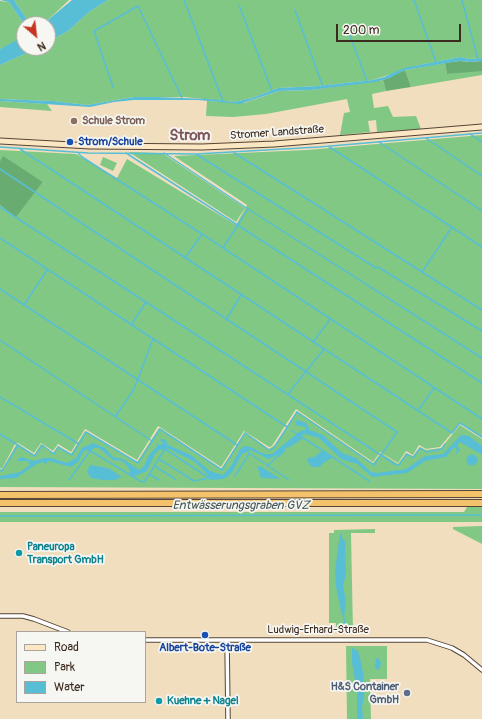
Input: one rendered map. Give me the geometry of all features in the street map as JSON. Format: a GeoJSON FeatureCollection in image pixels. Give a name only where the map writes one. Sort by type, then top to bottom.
{"type":"FeatureCollection","features":[{"type":"Feature","properties":{"kind":"highway"},"geometry":{"type":"LineString","coordinates":[[0,495],[482,494]]}},
{"type":"Feature","properties":{"kind":"highway"},"geometry":{"type":"LineString","coordinates":[[0,503],[482,503]]}},
{"type":"Feature","properties":{"kind":"main road","name":"Stromer Landstraße"},"geometry":{"type":"LineString","coordinates":[[0,141],[104,146],[209,146],[274,144],[482,127]]}},
{"type":"Feature","properties":{"kind":"street"},"geometry":{"type":"LineString","coordinates":[[0,616],[34,619],[65,631]]}},
{"type":"Feature","properties":{"kind":"street","name":"Ludwig-Erhard-Straße"},"geometry":{"type":"LineString","coordinates":[[146,640],[427,640],[452,648],[471,660],[482,670]]}},
{"type":"Feature","properties":{"kind":"street"},"geometry":{"type":"LineString","coordinates":[[227,640],[228,719]]}},
{"type":"Feature","properties":{"kind":"green space"},"geometry":{"type":"Polygon","coordinates":[[[14,0],[69,0],[52,16],[25,16],[14,0]]]}},
{"type":"Feature","properties":{"kind":"green space"},"geometry":{"type":"Polygon","coordinates":[[[108,0],[482,0],[482,58],[469,59],[460,57],[415,66],[373,80],[318,86],[278,88],[252,98],[234,102],[184,97],[134,97],[87,105],[53,101],[0,99],[0,65],[20,56],[56,56],[56,38],[68,31],[89,12],[108,0]]]}},
{"type":"Feature","properties":{"kind":"green space"},"geometry":{"type":"Polygon","coordinates":[[[0,1],[9,2],[19,16],[16,16],[16,42],[0,49],[0,1]]]}},
{"type":"Feature","properties":{"kind":"green space"},"geometry":{"type":"Polygon","coordinates":[[[459,61],[482,61],[482,71],[447,74],[445,63],[459,61]]]}},
{"type":"Feature","properties":{"kind":"green space"},"geometry":{"type":"Polygon","coordinates":[[[445,63],[447,74],[479,70],[482,71],[482,75],[411,87],[405,70],[445,63]]]}},
{"type":"Feature","properties":{"kind":"green space"},"geometry":{"type":"Polygon","coordinates":[[[405,70],[411,87],[386,91],[383,80],[405,70]]]}},
{"type":"Feature","properties":{"kind":"green space"},"geometry":{"type":"Polygon","coordinates":[[[383,80],[386,91],[372,94],[374,108],[388,106],[393,117],[416,116],[421,129],[377,132],[376,120],[368,121],[370,132],[340,135],[344,113],[350,112],[347,99],[266,114],[233,117],[206,116],[207,101],[244,103],[279,91],[311,90],[383,80]]]}},
{"type":"Feature","properties":{"kind":"green space"},"geometry":{"type":"Polygon","coordinates":[[[0,101],[47,104],[52,111],[0,107],[0,101]]]}},
{"type":"Feature","properties":{"kind":"green space"},"geometry":{"type":"Polygon","coordinates":[[[482,135],[482,438],[460,423],[440,447],[426,449],[419,445],[413,455],[406,451],[398,463],[380,452],[373,462],[296,409],[272,446],[269,447],[244,431],[221,467],[158,426],[137,460],[85,429],[71,452],[58,444],[53,451],[41,443],[34,453],[18,443],[15,444],[2,469],[0,468],[0,205],[16,216],[43,182],[3,157],[0,161],[0,150],[76,154],[117,178],[127,159],[236,225],[247,205],[174,156],[307,150],[482,135]]]}},
{"type":"Feature","properties":{"kind":"green space"},"geometry":{"type":"Polygon","coordinates":[[[129,152],[162,153],[245,208],[236,222],[129,152]]]}},
{"type":"Feature","properties":{"kind":"green space"},"geometry":{"type":"Polygon","coordinates":[[[3,156],[43,182],[16,217],[0,205],[0,161],[3,156]]]}},
{"type":"Feature","properties":{"kind":"green space"},"geometry":{"type":"Polygon","coordinates":[[[103,157],[117,163],[113,171],[100,165],[103,157]]]}},
{"type":"Feature","properties":{"kind":"green space"},"geometry":{"type":"Polygon","coordinates":[[[297,411],[373,463],[381,453],[398,464],[406,453],[413,456],[420,447],[426,450],[441,448],[460,425],[482,439],[482,489],[0,487],[0,469],[2,470],[16,445],[18,444],[34,455],[41,444],[53,453],[58,446],[71,454],[85,431],[137,462],[159,428],[221,469],[245,432],[269,449],[275,445],[297,411]]]}},
{"type":"Feature","properties":{"kind":"green space"},"geometry":{"type":"Polygon","coordinates":[[[467,507],[482,507],[482,522],[0,522],[0,512],[464,512],[467,507]]]}},
{"type":"Feature","properties":{"kind":"green space"},"geometry":{"type":"Polygon","coordinates":[[[482,526],[482,544],[453,529],[453,527],[482,526]]]}},
{"type":"Feature","properties":{"kind":"green space"},"geometry":{"type":"Polygon","coordinates":[[[375,529],[375,533],[351,533],[353,632],[336,632],[336,623],[329,623],[329,533],[334,533],[334,530],[375,529]]]}},
{"type":"Feature","properties":{"kind":"green space"},"geometry":{"type":"Polygon","coordinates":[[[346,646],[387,646],[387,679],[370,679],[371,719],[347,719],[346,646]]]}},
{"type":"Feature","properties":{"kind":"water"},"geometry":{"type":"Polygon","coordinates":[[[0,0],[14,0],[25,16],[19,16],[9,2],[0,0]]]}},
{"type":"Feature","properties":{"kind":"water"},"geometry":{"type":"Polygon","coordinates":[[[72,0],[108,0],[89,12],[68,31],[56,38],[56,16],[53,16],[72,0]]]}},
{"type":"Feature","properties":{"kind":"water"},"geometry":{"type":"Polygon","coordinates":[[[16,40],[16,56],[20,56],[0,65],[0,49],[16,40]]]}},
{"type":"Feature","properties":{"kind":"water"},"geometry":{"type":"Polygon","coordinates":[[[460,57],[469,59],[482,58],[482,61],[459,61],[405,70],[390,78],[375,82],[311,90],[279,91],[240,104],[198,100],[134,100],[90,107],[0,101],[0,99],[53,101],[87,105],[134,97],[158,97],[209,99],[234,102],[252,98],[278,88],[318,86],[373,80],[404,68],[460,57]]]}},
{"type":"Feature","properties":{"kind":"water"},"geometry":{"type":"Polygon","coordinates":[[[298,420],[306,423],[310,430],[323,435],[342,453],[356,458],[371,472],[377,473],[406,469],[425,456],[443,454],[461,435],[469,436],[482,446],[482,455],[460,442],[457,445],[460,450],[455,456],[457,450],[454,447],[446,457],[425,461],[407,473],[372,477],[357,464],[341,459],[319,438],[305,434],[302,435],[302,439],[290,447],[285,448],[285,451],[279,457],[277,455],[268,459],[251,450],[242,454],[233,471],[223,479],[210,480],[207,474],[195,462],[167,448],[165,451],[160,449],[155,454],[147,471],[132,477],[128,474],[130,471],[128,467],[122,461],[113,460],[99,448],[94,448],[84,451],[78,462],[71,467],[48,461],[46,464],[43,462],[37,464],[16,478],[0,479],[0,476],[20,472],[30,465],[28,461],[16,461],[21,457],[34,461],[44,458],[51,458],[67,463],[76,458],[82,448],[93,443],[105,448],[113,457],[123,459],[139,470],[144,466],[149,455],[157,446],[156,443],[160,445],[163,444],[160,440],[161,439],[166,440],[168,445],[191,455],[210,471],[223,475],[231,466],[241,448],[245,446],[251,447],[264,454],[272,454],[299,432],[306,429],[305,427],[295,425],[296,421],[298,420]]]}},
{"type":"Feature","properties":{"kind":"water"},"geometry":{"type":"Polygon","coordinates":[[[323,450],[333,457],[320,467],[312,467],[307,461],[308,458],[314,457],[323,450]]]}},
{"type":"Feature","properties":{"kind":"water"},"geometry":{"type":"Polygon","coordinates":[[[472,454],[476,456],[478,460],[476,464],[472,466],[468,464],[466,460],[468,456],[472,454]]]}},
{"type":"Feature","properties":{"kind":"water"},"geometry":{"type":"Polygon","coordinates":[[[90,465],[108,468],[122,477],[114,480],[91,478],[87,472],[90,465]]]}},
{"type":"Feature","properties":{"kind":"water"},"geometry":{"type":"Polygon","coordinates":[[[257,466],[262,467],[280,479],[261,478],[257,466]]]}},
{"type":"Feature","properties":{"kind":"water"},"geometry":{"type":"Polygon","coordinates":[[[340,534],[342,534],[342,538],[346,542],[346,575],[343,585],[346,602],[344,616],[342,615],[336,587],[335,571],[340,534]]]}},
{"type":"Feature","properties":{"kind":"water"},"geometry":{"type":"Polygon","coordinates":[[[352,648],[358,651],[362,666],[365,688],[362,708],[363,719],[357,719],[357,691],[352,663],[352,648]]]}},
{"type":"Feature","properties":{"kind":"water"},"geometry":{"type":"Polygon","coordinates":[[[376,658],[379,659],[381,663],[378,670],[375,668],[376,658]]]}},
{"type":"Feature","properties":{"kind":"waterway"},"geometry":{"type":"LineString","coordinates":[[184,0],[223,101]]}},
{"type":"Feature","properties":{"kind":"waterway"},"geometry":{"type":"LineString","coordinates":[[414,0],[436,62]]}},
{"type":"Feature","properties":{"kind":"waterway"},"geometry":{"type":"LineString","coordinates":[[462,0],[478,59]]}},
{"type":"Feature","properties":{"kind":"waterway"},"geometry":{"type":"LineString","coordinates":[[239,5],[272,91]]}},
{"type":"Feature","properties":{"kind":"waterway"},"geometry":{"type":"LineString","coordinates":[[113,87],[94,31],[138,6],[182,98]]}},
{"type":"Feature","properties":{"kind":"waterway"},"geometry":{"type":"LineString","coordinates":[[295,10],[323,87]]}},
{"type":"Feature","properties":{"kind":"waterway"},"geometry":{"type":"LineString","coordinates":[[347,28],[367,81]]}},
{"type":"Feature","properties":{"kind":"waterway"},"geometry":{"type":"LineString","coordinates":[[0,147],[88,153],[196,154],[319,147],[482,133]]}},
{"type":"Feature","properties":{"kind":"waterway"},"geometry":{"type":"LineString","coordinates":[[470,134],[482,142]]}},
{"type":"Feature","properties":{"kind":"waterway"},"geometry":{"type":"LineString","coordinates":[[426,138],[482,176]]}},
{"type":"Feature","properties":{"kind":"waterway"},"geometry":{"type":"LineString","coordinates":[[379,142],[482,211]]}},
{"type":"Feature","properties":{"kind":"waterway"},"geometry":{"type":"LineString","coordinates":[[328,146],[482,247]]}},
{"type":"Feature","properties":{"kind":"waterway"},"geometry":{"type":"LineString","coordinates":[[20,149],[452,433],[460,423],[482,437]]}},
{"type":"Feature","properties":{"kind":"waterway"},"geometry":{"type":"LineString","coordinates":[[77,152],[82,157],[202,234],[482,419]]}},
{"type":"Feature","properties":{"kind":"waterway"},"geometry":{"type":"LineString","coordinates":[[233,152],[482,310]]}},
{"type":"Feature","properties":{"kind":"waterway"},"geometry":{"type":"LineString","coordinates":[[126,153],[482,383]]}},
{"type":"Feature","properties":{"kind":"waterway"},"geometry":{"type":"LineString","coordinates":[[164,153],[248,209],[482,358]]}},
{"type":"Feature","properties":{"kind":"waterway"},"geometry":{"type":"LineString","coordinates":[[196,154],[376,268],[378,267],[482,331]]}},
{"type":"Feature","properties":{"kind":"waterway"},"geometry":{"type":"LineString","coordinates":[[0,169],[397,432],[374,465],[297,412],[273,449],[269,450],[245,433],[222,470],[160,429],[138,463],[86,432],[72,455],[58,447],[54,454],[42,445],[35,456],[0,434]]}},
{"type":"Feature","properties":{"kind":"waterway"},"geometry":{"type":"LineString","coordinates":[[0,207],[396,465],[399,465],[407,454],[413,458],[420,448],[426,452],[442,449],[445,444]]}},
{"type":"Feature","properties":{"kind":"waterway"},"geometry":{"type":"LineString","coordinates":[[223,248],[248,209]]}},
{"type":"Feature","properties":{"kind":"waterway"},"geometry":{"type":"LineString","coordinates":[[422,272],[452,227]]}},
{"type":"Feature","properties":{"kind":"waterway"},"geometry":{"type":"LineString","coordinates":[[185,258],[202,234]]}},
{"type":"Feature","properties":{"kind":"waterway"},"geometry":{"type":"LineString","coordinates":[[0,238],[287,427]]}},
{"type":"Feature","properties":{"kind":"waterway"},"geometry":{"type":"LineString","coordinates":[[24,305],[47,270]]}},
{"type":"Feature","properties":{"kind":"waterway"},"geometry":{"type":"LineString","coordinates":[[0,289],[237,445]]}},
{"type":"Feature","properties":{"kind":"waterway"},"geometry":{"type":"LineString","coordinates":[[226,320],[241,295]]}},
{"type":"Feature","properties":{"kind":"waterway"},"geometry":{"type":"LineString","coordinates":[[131,325],[146,302]]}},
{"type":"Feature","properties":{"kind":"waterway"},"geometry":{"type":"LineString","coordinates":[[313,342],[331,318]]}},
{"type":"Feature","properties":{"kind":"waterway"},"geometry":{"type":"LineString","coordinates":[[115,417],[134,389],[153,339]]}},
{"type":"Feature","properties":{"kind":"waterway"},"geometry":{"type":"LineString","coordinates":[[0,340],[152,441]]}},
{"type":"Feature","properties":{"kind":"waterway"},"geometry":{"type":"LineString","coordinates":[[288,394],[324,349]]}},
{"type":"Feature","properties":{"kind":"waterway"},"geometry":{"type":"LineString","coordinates":[[419,409],[434,388]]}},
{"type":"Feature","properties":{"kind":"waterway"},"geometry":{"type":"LineString","coordinates":[[0,397],[79,444]]}},
{"type":"Feature","properties":{"kind":"waterway"},"geometry":{"type":"LineString","coordinates":[[291,430],[297,434]]}},
{"type":"Feature","properties":{"kind":"waterway"},"geometry":{"type":"LineString","coordinates":[[302,437],[369,481]]}},
{"type":"Feature","properties":{"kind":"waterway"},"geometry":{"type":"LineString","coordinates":[[0,470],[2,471],[18,445]]}},
{"type":"Feature","properties":{"kind":"waterway"},"geometry":{"type":"LineString","coordinates":[[165,449],[209,478]]}},
{"type":"Feature","properties":{"kind":"waterway"},"geometry":{"type":"LineString","coordinates":[[89,450],[144,482],[165,449]]}},
{"type":"Feature","properties":{"kind":"waterway"},"geometry":{"type":"LineString","coordinates":[[69,480],[90,451]]}},
{"type":"Feature","properties":{"kind":"waterway"},"geometry":{"type":"LineString","coordinates":[[246,451],[289,480]]}},
{"type":"Feature","properties":{"kind":"waterway"},"geometry":{"type":"LineString","coordinates":[[235,476],[249,454]]}},
{"type":"Feature","properties":{"kind":"waterway"},"geometry":{"type":"LineString","coordinates":[[267,466],[279,455]]}},
{"type":"Feature","properties":{"kind":"waterway"},"geometry":{"type":"LineString","coordinates":[[159,459],[194,481],[209,478]]}},
{"type":"Feature","properties":{"kind":"waterway"},"geometry":{"type":"LineString","coordinates":[[155,466],[175,479]]}},
{"type":"Feature","properties":{"kind":"waterway"},"geometry":{"type":"LineString","coordinates":[[149,474],[159,480]]}},
{"type":"Feature","properties":{"kind":"waterway","name":"Entwässerungsgraben GVZ"},"geometry":{"type":"LineString","coordinates":[[0,516],[482,515]]}},
{"type":"Feature","properties":{"kind":"waterway"},"geometry":{"type":"LineString","coordinates":[[343,614],[346,629]]}},
{"type":"Feature","properties":{"kind":"place","name":"Schule Strom"},"geometry":{"type":"Point","coordinates":[74,121]}},
{"type":"Feature","properties":{"kind":"place","name":"Strom/Schule"},"geometry":{"type":"Point","coordinates":[70,142]}},
{"type":"Feature","properties":{"kind":"place","name":"Paneuropa Transport GmbH"},"geometry":{"type":"Point","coordinates":[19,553]}},
{"type":"Feature","properties":{"kind":"place","name":"Albert-Bote-Straße"},"geometry":{"type":"Point","coordinates":[205,635]}},
{"type":"Feature","properties":{"kind":"place","name":"H&S Container GmbH"},"geometry":{"type":"Point","coordinates":[407,693]}},
{"type":"Feature","properties":{"kind":"place","name":"Kuehne + Nagel"},"geometry":{"type":"Point","coordinates":[159,701]}},
{"type":"Feature","properties":{"kind":"district","name":"Strom"},"geometry":{"type":"Point","coordinates":[190,136]}}]}
